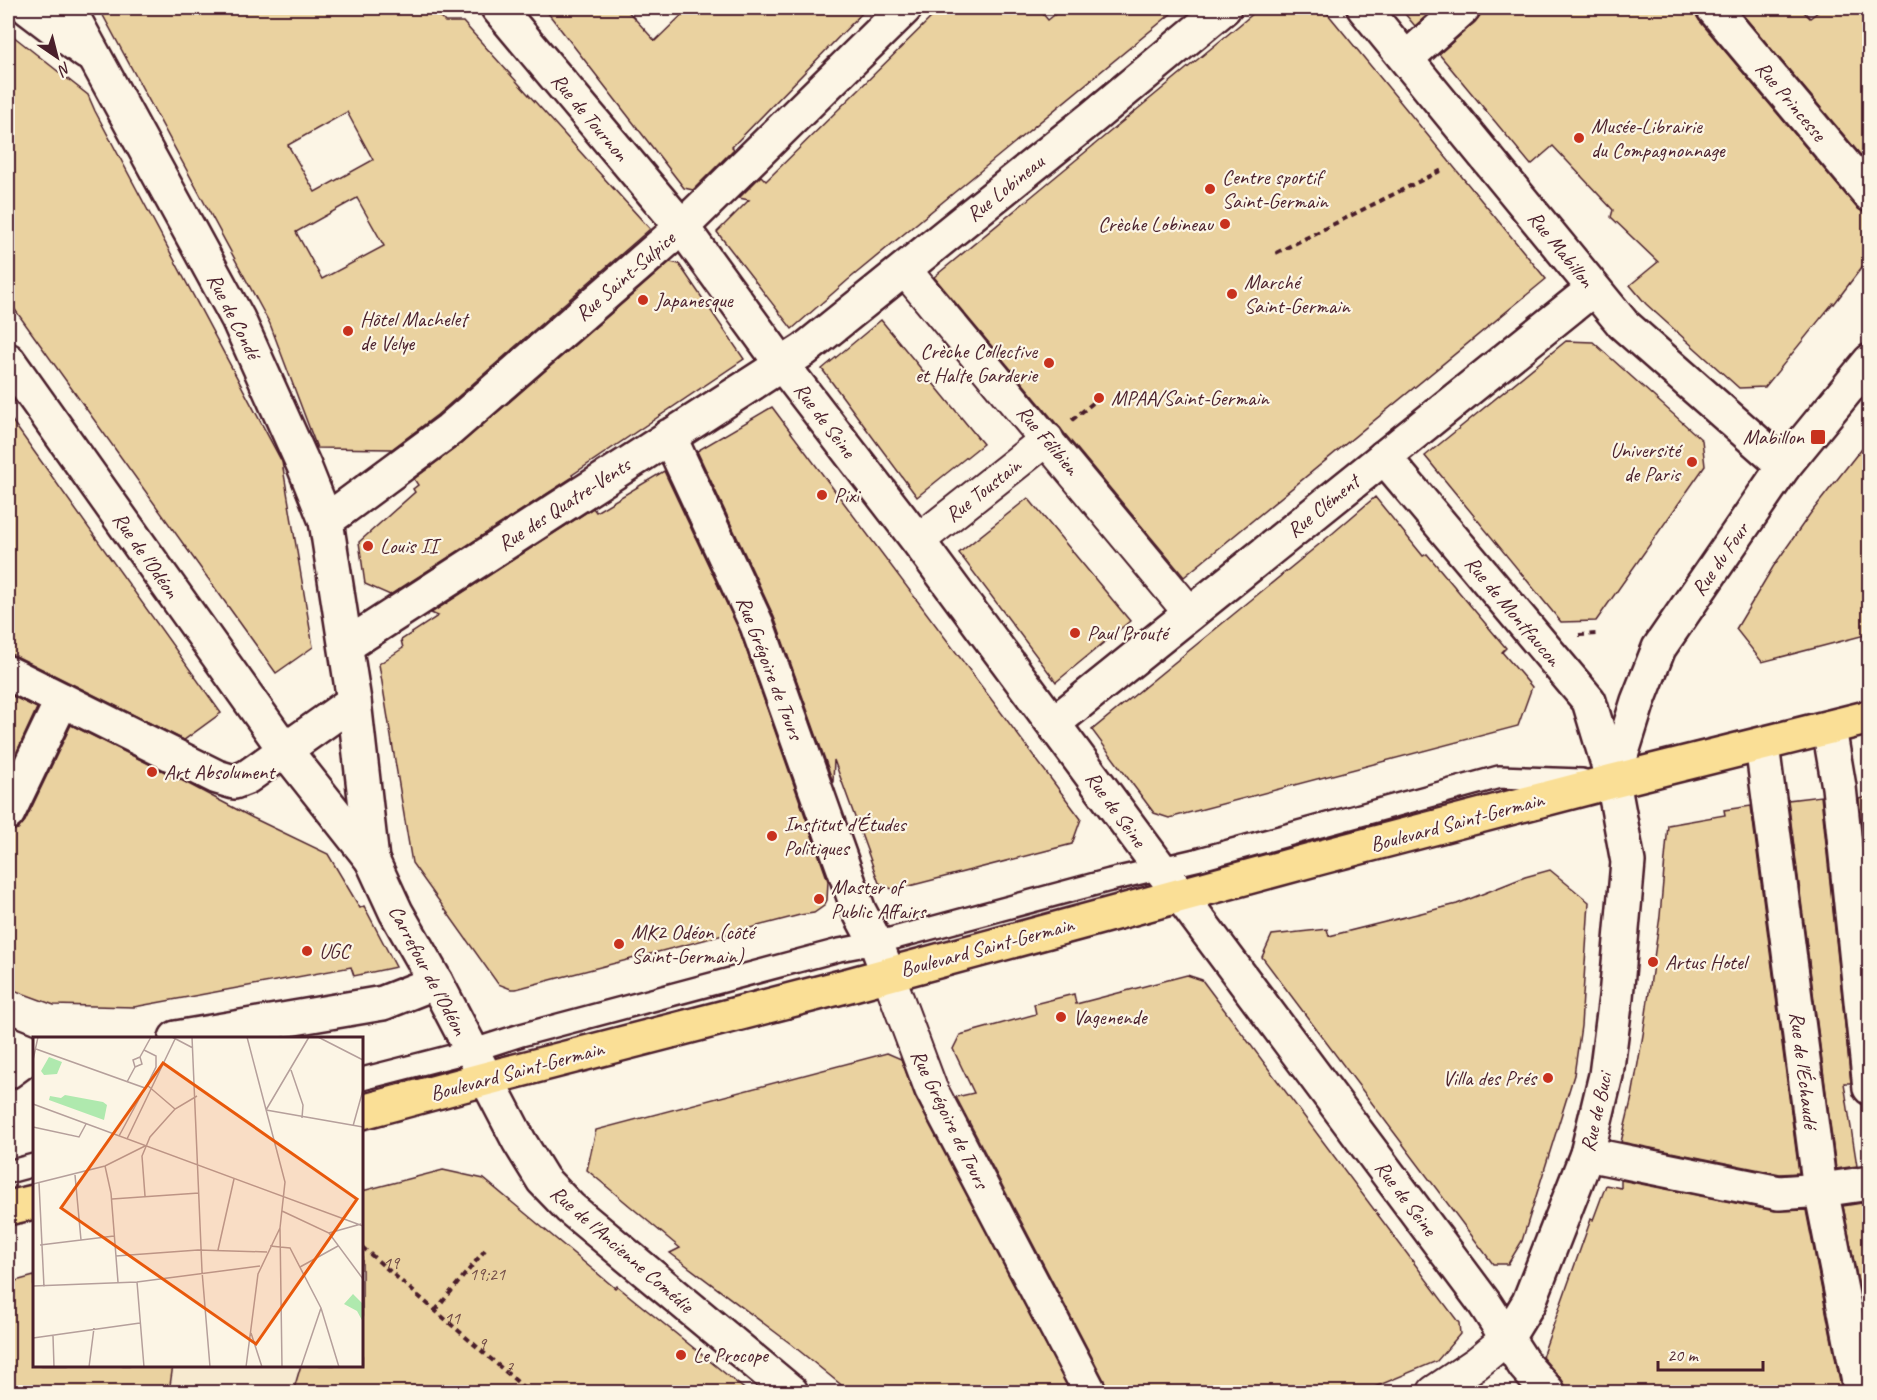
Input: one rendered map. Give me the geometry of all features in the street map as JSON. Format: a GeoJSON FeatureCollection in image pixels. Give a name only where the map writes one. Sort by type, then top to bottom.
{"type":"FeatureCollection","features":[{"type":"Feature","properties":{"kind":"main road","name":"Boulevard Saint-Germain"},"geometry":{"type":"LineString","coordinates":[[363,1112],[478,1065],[888,974],[1612,781],[1869,717]]}},
{"type":"Feature","properties":{"kind":"main road"},"geometry":{"type":"LineString","coordinates":[[8,1208],[33,1202]]}},
{"type":"Feature","properties":{"kind":"street"},"geometry":{"type":"LineString","coordinates":[[28,8],[97,60]]}},
{"type":"Feature","properties":{"kind":"street","name":"Rue de Condé"},"geometry":{"type":"LineString","coordinates":[[68,8],[238,319],[304,466],[326,521],[347,645]]}},
{"type":"Feature","properties":{"kind":"street","name":"Rue de Tournon"},"geometry":{"type":"LineString","coordinates":[[498,8],[682,227]]}},
{"type":"Feature","properties":{"kind":"street","name":"Rue Saint-Sulpice"},"geometry":{"type":"LineString","coordinates":[[326,521],[449,430],[682,227],[904,8]]}},
{"type":"Feature","properties":{"kind":"street","name":"Rue Lobineau"},"geometry":{"type":"LineString","coordinates":[[782,363],[804,350],[1224,8]]}},
{"type":"Feature","properties":{"kind":"street","name":"Rue Mabillon"},"geometry":{"type":"LineString","coordinates":[[1364,8],[1623,324],[1784,466]]}},
{"type":"Feature","properties":{"kind":"street"},"geometry":{"type":"LineString","coordinates":[[1407,58],[1463,8]]}},
{"type":"Feature","properties":{"kind":"street","name":"Rue Princesse"},"geometry":{"type":"LineString","coordinates":[[1713,8],[1869,195]]}},
{"type":"Feature","properties":{"kind":"street","name":"Rue de Seine"},"geometry":{"type":"LineString","coordinates":[[682,227],[1054,723],[1485,1304],[1526,1366],[1548,1392]]}},
{"type":"Feature","properties":{"kind":"street","name":"Rue Félibien"},"geometry":{"type":"LineString","coordinates":[[904,268],[1190,613]]}},
{"type":"Feature","properties":{"kind":"street","name":"Rue Clément"},"geometry":{"type":"LineString","coordinates":[[1054,723],[1593,289]]}},
{"type":"Feature","properties":{"kind":"street","name":"Rue de l'Odéon"},"geometry":{"type":"LineString","coordinates":[[8,360],[285,750]]}},
{"type":"Feature","properties":{"kind":"street","name":"Rue du Four"},"geometry":{"type":"LineString","coordinates":[[1612,781],[1638,701],[1659,648],[1784,466],[1869,361]]}},
{"type":"Feature","properties":{"kind":"street","name":"Rue des Quatre-Vents"},"geometry":{"type":"LineString","coordinates":[[347,645],[782,363]]}},
{"type":"Feature","properties":{"kind":"street","name":"Rue Grégoire de Tours"},"geometry":{"type":"LineString","coordinates":[[669,436],[757,625],[859,911],[876,943],[931,1089],[1090,1392]]}},
{"type":"Feature","properties":{"kind":"street","name":"Rue Toustain"},"geometry":{"type":"LineString","coordinates":[[918,541],[1047,439]]}},
{"type":"Feature","properties":{"kind":"street","name":"Rue de Montfaucon"},"geometry":{"type":"LineString","coordinates":[[1384,457],[1589,701],[1612,781]]}},
{"type":"Feature","properties":{"kind":"street","name":"Carrefour de l'Odéon"},"geometry":{"type":"LineString","coordinates":[[347,645],[372,860]]}},
{"type":"Feature","properties":{"kind":"street"},"geometry":{"type":"LineString","coordinates":[[8,673],[217,777],[234,782],[247,777],[354,701]]}},
{"type":"Feature","properties":{"kind":"street"},"geometry":{"type":"LineString","coordinates":[[8,813],[62,700]]}},
{"type":"Feature","properties":{"kind":"street"},"geometry":{"type":"LineString","coordinates":[[1829,728],[1839,787],[1869,1089]]}},
{"type":"Feature","properties":{"kind":"street","name":"Rue de l'Échaudé"},"geometry":{"type":"LineString","coordinates":[[1762,745],[1816,1163],[1861,1392]]}},
{"type":"Feature","properties":{"kind":"street","name":"Carrefour de l'Odéon"},"geometry":{"type":"LineString","coordinates":[[285,750],[372,860],[396,912],[478,1065]]}},
{"type":"Feature","properties":{"kind":"street","name":"Rue de Buci"},"geometry":{"type":"LineString","coordinates":[[1434,1392],[1477,1363],[1507,1338],[1529,1302],[1587,1155],[1606,1075],[1616,997],[1628,862],[1612,781]]}},
{"type":"Feature","properties":{"kind":"street"},"geometry":{"type":"LineString","coordinates":[[182,1037],[383,1003],[435,982]]}},
{"type":"Feature","properties":{"kind":"street","name":"Rue de l'Ancienne Comédie"},"geometry":{"type":"LineString","coordinates":[[478,1065],[543,1180],[570,1208],[791,1392]]}},
{"type":"Feature","properties":{"kind":"street"},"geometry":{"type":"LineString","coordinates":[[1587,1155],[1779,1193],[1869,1183]]}},
{"type":"Feature","properties":{"kind":"lane","name":"Boulevard Saint-Germain"},"geometry":{"type":"LineString","coordinates":[[363,1079],[478,1065],[521,1035],[828,953],[876,943],[1110,880],[1161,869],[1499,777],[1612,781]]}},
{"type":"Feature","properties":{"kind":"lane"},"geometry":{"type":"LineString","coordinates":[[8,1172],[33,1165]]}},
{"type":"Feature","properties":{"kind":"path"},"geometry":{"type":"LineString","coordinates":[[1276,253],[1442,170]]}},
{"type":"Feature","properties":{"kind":"path"},"geometry":{"type":"LineString","coordinates":[[1570,635],[1596,634]]}},
{"type":"Feature","properties":{"kind":"path"},"geometry":{"type":"LineString","coordinates":[[363,1248],[529,1392]]}},
{"type":"Feature","properties":{"kind":"path"},"geometry":{"type":"LineString","coordinates":[[435,1311],[485,1250]]}},
{"type":"Feature","properties":{"kind":"shaded area"},"geometry":{"type":"Polygon","coordinates":[[[173,1367],[350,1367],[373,1385],[370,1392],[169,1392],[173,1367]]]}},
{"type":"Feature","properties":{"kind":"building"},"geometry":{"type":"Polygon","coordinates":[[[99,8],[432,8],[445,22],[463,22],[650,229],[437,415],[392,449],[317,448],[270,324],[99,8]],[[347,112],[288,145],[315,192],[373,160],[347,112]],[[357,198],[296,232],[322,279],[384,246],[357,198]]]}},
{"type":"Feature","properties":{"kind":"building"},"geometry":{"type":"Polygon","coordinates":[[[544,8],[625,8],[655,41],[689,8],[867,8],[693,190],[684,188],[544,8]]]}},
{"type":"Feature","properties":{"kind":"building"},"geometry":{"type":"Polygon","coordinates":[[[941,8],[1038,8],[1048,20],[1063,8],[1178,8],[848,280],[792,329],[717,232],[749,200],[739,198],[761,176],[766,181],[941,8]]]}},
{"type":"Feature","properties":{"kind":"building","name":"Marché Saint-Germain"},"geometry":{"type":"Polygon","coordinates":[[[1260,8],[1323,8],[1546,279],[1184,577],[934,277],[1260,8]]]}},
{"type":"Feature","properties":{"kind":"building"},"geometry":{"type":"Polygon","coordinates":[[[1400,8],[1435,8],[1415,26],[1400,8]]]}},
{"type":"Feature","properties":{"kind":"building"},"geometry":{"type":"Polygon","coordinates":[[[1481,8],[1695,8],[1699,20],[1856,207],[1869,213],[1869,255],[1865,263],[1765,387],[1739,388],[1646,304],[1630,285],[1658,262],[1611,217],[1613,210],[1553,146],[1531,165],[1439,54],[1475,22],[1481,14],[1481,8]]]}},
{"type":"Feature","properties":{"kind":"building"},"geometry":{"type":"Polygon","coordinates":[[[1737,8],[1800,8],[1810,18],[1823,8],[1869,8],[1869,165],[1737,8]]]}},
{"type":"Feature","properties":{"kind":"building"},"geometry":{"type":"Polygon","coordinates":[[[8,32],[88,95],[282,462],[313,647],[276,673],[8,300],[8,32]]]}},
{"type":"Feature","properties":{"kind":"building"},"geometry":{"type":"Polygon","coordinates":[[[670,262],[679,264],[744,359],[572,475],[573,477],[390,595],[365,584],[359,542],[415,492],[413,489],[418,485],[414,479],[461,444],[670,262]]]}},
{"type":"Feature","properties":{"kind":"building"},"geometry":{"type":"Polygon","coordinates":[[[881,320],[983,444],[917,497],[822,369],[881,320]]]}},
{"type":"Feature","properties":{"kind":"building"},"geometry":{"type":"Polygon","coordinates":[[[1566,341],[1593,342],[1702,440],[1705,466],[1596,621],[1561,622],[1425,456],[1566,341]]]}},
{"type":"Feature","properties":{"kind":"building"},"geometry":{"type":"Polygon","coordinates":[[[772,407],[1081,819],[1072,844],[894,890],[879,883],[834,760],[833,782],[774,617],[697,451],[772,407]]]}},
{"type":"Feature","properties":{"kind":"building"},"geometry":{"type":"Polygon","coordinates":[[[8,415],[221,713],[184,740],[8,654],[8,415]]]}},
{"type":"Feature","properties":{"kind":"building"},"geometry":{"type":"Polygon","coordinates":[[[1869,439],[1869,634],[1762,662],[1736,629],[1773,567],[1810,514],[1869,439]]]}},
{"type":"Feature","properties":{"kind":"building"},"geometry":{"type":"Polygon","coordinates":[[[664,471],[740,632],[828,881],[827,900],[824,906],[814,913],[511,989],[498,984],[412,863],[379,664],[403,648],[401,640],[438,616],[431,613],[593,508],[596,512],[664,471]]]}},
{"type":"Feature","properties":{"kind":"building"},"geometry":{"type":"Polygon","coordinates":[[[1375,497],[1423,556],[1427,554],[1506,648],[1502,652],[1532,687],[1518,726],[1169,818],[1154,813],[1092,730],[1375,497]]]}},
{"type":"Feature","properties":{"kind":"building"},"geometry":{"type":"Polygon","coordinates":[[[1028,498],[1130,621],[1056,682],[959,553],[1028,498]]]}},
{"type":"Feature","properties":{"kind":"building"},"geometry":{"type":"Polygon","coordinates":[[[8,694],[37,708],[8,771],[8,694]]]}},
{"type":"Feature","properties":{"kind":"building"},"geometry":{"type":"Polygon","coordinates":[[[71,725],[328,854],[360,908],[364,906],[396,967],[354,976],[351,967],[134,1007],[54,1005],[8,988],[8,831],[18,829],[25,821],[71,725]]]}},
{"type":"Feature","properties":{"kind":"building"},"geometry":{"type":"Polygon","coordinates":[[[1821,796],[1851,1083],[1844,1083],[1857,1166],[1836,1169],[1788,800],[1821,796]]]}},
{"type":"Feature","properties":{"kind":"building"},"geometry":{"type":"Polygon","coordinates":[[[1869,796],[1869,900],[1859,799],[1869,796]]]}},
{"type":"Feature","properties":{"kind":"building"},"geometry":{"type":"Polygon","coordinates":[[[1751,806],[1799,1173],[1780,1174],[1621,1142],[1643,1035],[1660,916],[1668,825],[1725,815],[1724,810],[1751,806]]]}},
{"type":"Feature","properties":{"kind":"building"},"geometry":{"type":"Polygon","coordinates":[[[1550,870],[1589,902],[1581,1026],[1574,1075],[1522,1241],[1508,1264],[1493,1264],[1262,957],[1272,935],[1327,929],[1329,936],[1457,904],[1525,877],[1550,870]]]}},
{"type":"Feature","properties":{"kind":"building"},"geometry":{"type":"Polygon","coordinates":[[[1187,975],[1202,980],[1459,1323],[1460,1334],[1437,1361],[1363,1392],[1108,1392],[1106,1384],[956,1097],[974,1093],[953,1049],[960,1035],[1036,1014],[1034,1004],[1074,994],[1076,1004],[1187,975]]]}},
{"type":"Feature","properties":{"kind":"building"},"geometry":{"type":"Polygon","coordinates":[[[887,1053],[901,1059],[915,1097],[1070,1392],[850,1392],[791,1344],[670,1253],[680,1248],[587,1170],[596,1130],[887,1053]]]}},
{"type":"Feature","properties":{"kind":"building"},"geometry":{"type":"Polygon","coordinates":[[[443,1170],[484,1179],[615,1288],[617,1286],[748,1392],[293,1392],[300,1367],[363,1367],[363,1191],[443,1170]]]}},
{"type":"Feature","properties":{"kind":"building"},"geometry":{"type":"Polygon","coordinates":[[[1621,1180],[1775,1211],[1806,1210],[1842,1392],[1569,1392],[1542,1357],[1591,1219],[1593,1220],[1606,1185],[1621,1188],[1621,1180]]]}},
{"type":"Feature","properties":{"kind":"building"},"geometry":{"type":"Polygon","coordinates":[[[1862,1203],[1863,1207],[1869,1206],[1869,1338],[1843,1206],[1862,1203]]]}},
{"type":"Feature","properties":{"kind":"building"},"geometry":{"type":"Polygon","coordinates":[[[33,1276],[33,1367],[173,1367],[169,1392],[8,1392],[8,1283],[33,1276]]]}},
{"type":"Feature","properties":{"kind":"place","name":"Musée-Librairie du Compagnonnage"},"geometry":{"type":"Point","coordinates":[1579,138]}},
{"type":"Feature","properties":{"kind":"place","name":"Centre sportif Saint-Germain"},"geometry":{"type":"Point","coordinates":[1210,189]}},
{"type":"Feature","properties":{"kind":"place","name":"Crèche Lobineau"},"geometry":{"type":"Point","coordinates":[1225,224]}},
{"type":"Feature","properties":{"kind":"place","name":"Marché Saint-Germain"},"geometry":{"type":"Point","coordinates":[1232,294]}},
{"type":"Feature","properties":{"kind":"place","name":"Japanesque"},"geometry":{"type":"Point","coordinates":[643,300]}},
{"type":"Feature","properties":{"kind":"place","name":"Hôtel Machelet de Velye"},"geometry":{"type":"Point","coordinates":[348,331]}},
{"type":"Feature","properties":{"kind":"place","name":"Crèche Collective et Halte Garderie"},"geometry":{"type":"Point","coordinates":[1049,363]}},
{"type":"Feature","properties":{"kind":"place","name":"MPAA/Saint-Germain"},"geometry":{"type":"Point","coordinates":[1099,398]}},
{"type":"Feature","properties":{"kind":"place","name":"Mabillon"},"geometry":{"type":"Point","coordinates":[1818,437]}},
{"type":"Feature","properties":{"kind":"place","name":"Université de Paris"},"geometry":{"type":"Point","coordinates":[1692,462]}},
{"type":"Feature","properties":{"kind":"place","name":"Pixi"},"geometry":{"type":"Point","coordinates":[822,495]}},
{"type":"Feature","properties":{"kind":"place","name":"Louis II"},"geometry":{"type":"Point","coordinates":[368,546]}},
{"type":"Feature","properties":{"kind":"place","name":"Paul Prouté"},"geometry":{"type":"Point","coordinates":[1075,633]}},
{"type":"Feature","properties":{"kind":"place","name":"Art Absolument"},"geometry":{"type":"Point","coordinates":[152,772]}},
{"type":"Feature","properties":{"kind":"place","name":"Institut d'Études Politiques"},"geometry":{"type":"Point","coordinates":[772,836]}},
{"type":"Feature","properties":{"kind":"place","name":"Master of Public Affairs"},"geometry":{"type":"Point","coordinates":[819,899]}},
{"type":"Feature","properties":{"kind":"place","name":"MK2 Odéon (côté Saint-Germain)"},"geometry":{"type":"Point","coordinates":[619,944]}},
{"type":"Feature","properties":{"kind":"place","name":"UGC"},"geometry":{"type":"Point","coordinates":[307,951]}},
{"type":"Feature","properties":{"kind":"place","name":"Artus Hotel"},"geometry":{"type":"Point","coordinates":[1653,962]}},
{"type":"Feature","properties":{"kind":"place","name":"Vagenende"},"geometry":{"type":"Point","coordinates":[1061,1017]}},
{"type":"Feature","properties":{"kind":"place","name":"Villa des Prés"},"geometry":{"type":"Point","coordinates":[1548,1078]}},
{"type":"Feature","properties":{"kind":"place","name":"Le Procope"},"geometry":{"type":"Point","coordinates":[681,1355]}}]}
